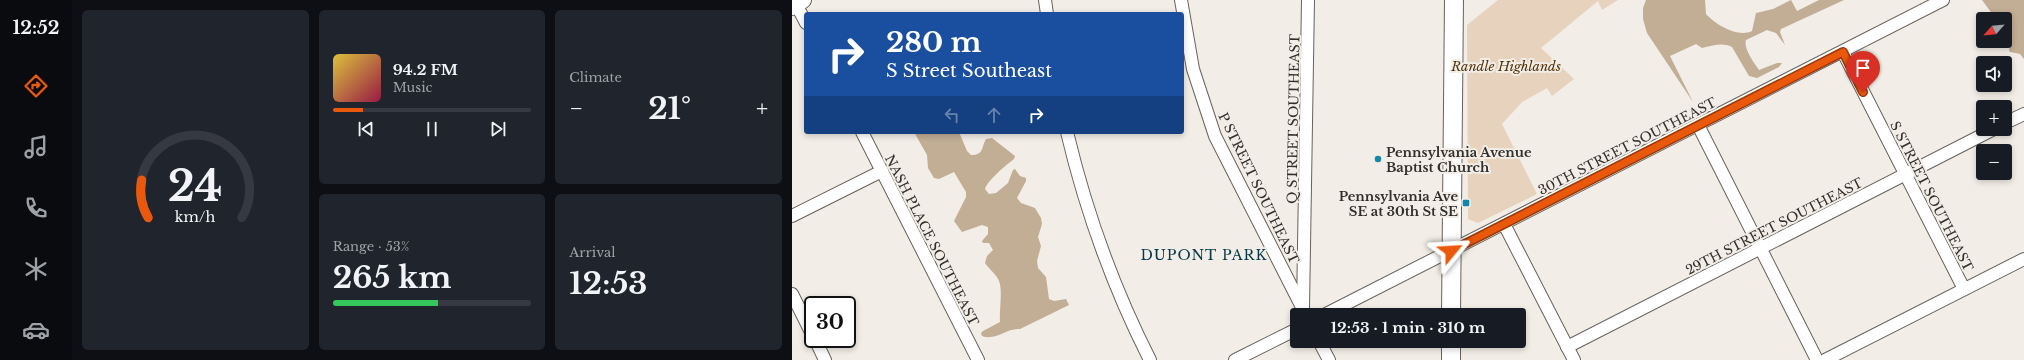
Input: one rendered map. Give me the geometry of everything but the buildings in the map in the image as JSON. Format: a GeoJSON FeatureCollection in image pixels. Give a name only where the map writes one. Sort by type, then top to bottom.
{"type":"FeatureCollection","features":[{"type":"Feature","properties":{"kind":"highway"},"geometry":{"type":"LineString","coordinates":[[1451,308],[1454,0]]}},
{"type":"Feature","properties":{"kind":"highway"},"geometry":{"type":"LineString","coordinates":[[1451,348],[1451,360]]}},
{"type":"Feature","properties":{"kind":"street"},"geometry":{"type":"LineString","coordinates":[[1045,0],[1047,12]]}},
{"type":"Feature","properties":{"kind":"street","name":"P STREET SOUTHEAST"},"geometry":{"type":"LineString","coordinates":[[1181,0],[1183,12]]}},
{"type":"Feature","properties":{"kind":"street","name":"Q STREET SOUTHEAST"},"geometry":{"type":"LineString","coordinates":[[1304,308],[1308,0]]}},
{"type":"Feature","properties":{"kind":"street","name":"30TH STREET SOUTHEAST"},"geometry":{"type":"LineString","coordinates":[[1338,308],[1943,0]]}},
{"type":"Feature","properties":{"kind":"street"},"geometry":{"type":"LineString","coordinates":[[797,4],[804,19]]}},
{"type":"Feature","properties":{"kind":"street","name":"P STREET SOUTHEAST"},"geometry":{"type":"LineString","coordinates":[[1184,17],[1193,69],[1212,128],[1229,165],[1302,308]]}},
{"type":"Feature","properties":{"kind":"street","name":"S STREET SOUTHEAST"},"geometry":{"type":"LineString","coordinates":[[1843,52],[1964,289]]}},
{"type":"Feature","properties":{"kind":"street"},"geometry":{"type":"LineString","coordinates":[[2012,120],[2024,114]]}},
{"type":"Feature","properties":{"kind":"street"},"geometry":{"type":"LineString","coordinates":[[1698,125],[1817,360]]}},
{"type":"Feature","properties":{"kind":"street","name":"NASH PLACE SOUTHEAST"},"geometry":{"type":"LineString","coordinates":[[863,134],[978,360]]}},
{"type":"Feature","properties":{"kind":"street"},"geometry":{"type":"LineString","coordinates":[[1068,134],[1084,197],[1107,266],[1132,326],[1150,360]]}},
{"type":"Feature","properties":{"kind":"street","name":"29TH STREET SOUTHEAST"},"geometry":{"type":"LineString","coordinates":[[1567,347],[1980,136]]}},
{"type":"Feature","properties":{"kind":"street"},"geometry":{"type":"LineString","coordinates":[[792,216],[882,171]]}},
{"type":"Feature","properties":{"kind":"street"},"geometry":{"type":"LineString","coordinates":[[1504,224],[1574,360]]}},
{"type":"Feature","properties":{"kind":"street"},"geometry":{"type":"LineString","coordinates":[[1825,360],[2024,259]]}},
{"type":"Feature","properties":{"kind":"street"},"geometry":{"type":"LineString","coordinates":[[792,294],[804,318]]}},
{"type":"Feature","properties":{"kind":"street"},"geometry":{"type":"LineString","coordinates":[[1235,360],[1290,332]]}},
{"type":"Feature","properties":{"kind":"street"},"geometry":{"type":"LineString","coordinates":[[819,348],[825,360]]}},
{"type":"Feature","properties":{"kind":"street"},"geometry":{"type":"LineString","coordinates":[[1323,348],[1329,360]]}},
{"type":"Feature","properties":{"kind":"green space","name":"Randle Highlands"},"geometry":{"type":"Polygon","coordinates":[[[1498,0],[1618,0],[1602,10],[1598,1],[1541,48],[1574,79],[1552,96],[1547,88],[1522,102],[1502,124],[1537,194],[1478,223],[1468,219],[1467,25],[1498,0]]]}},
{"type":"Feature","properties":{"kind":"shaded area"},"geometry":{"type":"Polygon","coordinates":[[[1646,0],[1705,0],[1706,14],[1710,18],[1721,26],[1734,32],[1746,33],[1752,31],[1756,13],[1773,9],[1791,0],[1797,11],[1819,0],[1844,0],[1781,29],[1780,32],[1785,45],[1776,33],[1767,30],[1746,40],[1745,43],[1747,51],[1759,70],[1777,63],[1782,63],[1779,67],[1757,78],[1749,76],[1732,47],[1717,45],[1702,48],[1696,44],[1670,56],[1693,102],[1647,33],[1643,19],[1643,8],[1646,0]]]}},
{"type":"Feature","properties":{"kind":"shaded area"},"geometry":{"type":"Polygon","coordinates":[[[1982,0],[2024,0],[2024,59],[2020,54],[2010,52],[2009,50],[2009,48],[2012,48],[2012,12],[1991,12],[1982,0]]]}},
{"type":"Feature","properties":{"kind":"shaded area"},"geometry":{"type":"Polygon","coordinates":[[[915,134],[960,134],[967,151],[971,155],[978,154],[982,150],[986,139],[992,138],[1015,156],[1014,159],[993,178],[985,189],[989,194],[996,193],[1008,183],[1013,170],[1015,169],[1020,176],[1026,178],[1026,181],[1017,198],[1021,203],[1035,208],[1041,218],[1042,224],[1038,237],[1041,246],[1037,261],[1038,268],[1046,277],[1049,299],[1054,301],[1066,299],[1069,305],[1020,329],[1010,330],[992,337],[982,336],[981,333],[983,331],[1000,322],[1001,295],[999,281],[997,276],[985,263],[987,256],[993,250],[989,243],[983,243],[982,241],[988,234],[988,227],[982,225],[962,232],[954,221],[966,197],[966,192],[954,172],[939,179],[934,178],[928,168],[927,155],[915,134]]]}},
{"type":"Feature","properties":{"kind":"place","name":"Pennsylvania Avenue Baptist Church"},"geometry":{"type":"Point","coordinates":[1378,159]}},
{"type":"Feature","properties":{"kind":"place","name":"Pennsylvania Ave SE at 30th St SE"},"geometry":{"type":"Point","coordinates":[1466,203]}},
{"type":"Feature","properties":{"kind":"district","name":"DUPONT PARK"},"geometry":{"type":"Point","coordinates":[1204,255]}},
{"type":"Feature","properties":{"kind":"route"},"geometry":{"type":"LineString","coordinates":[[1451,251],[1843,52],[1863,92]]}}]}
